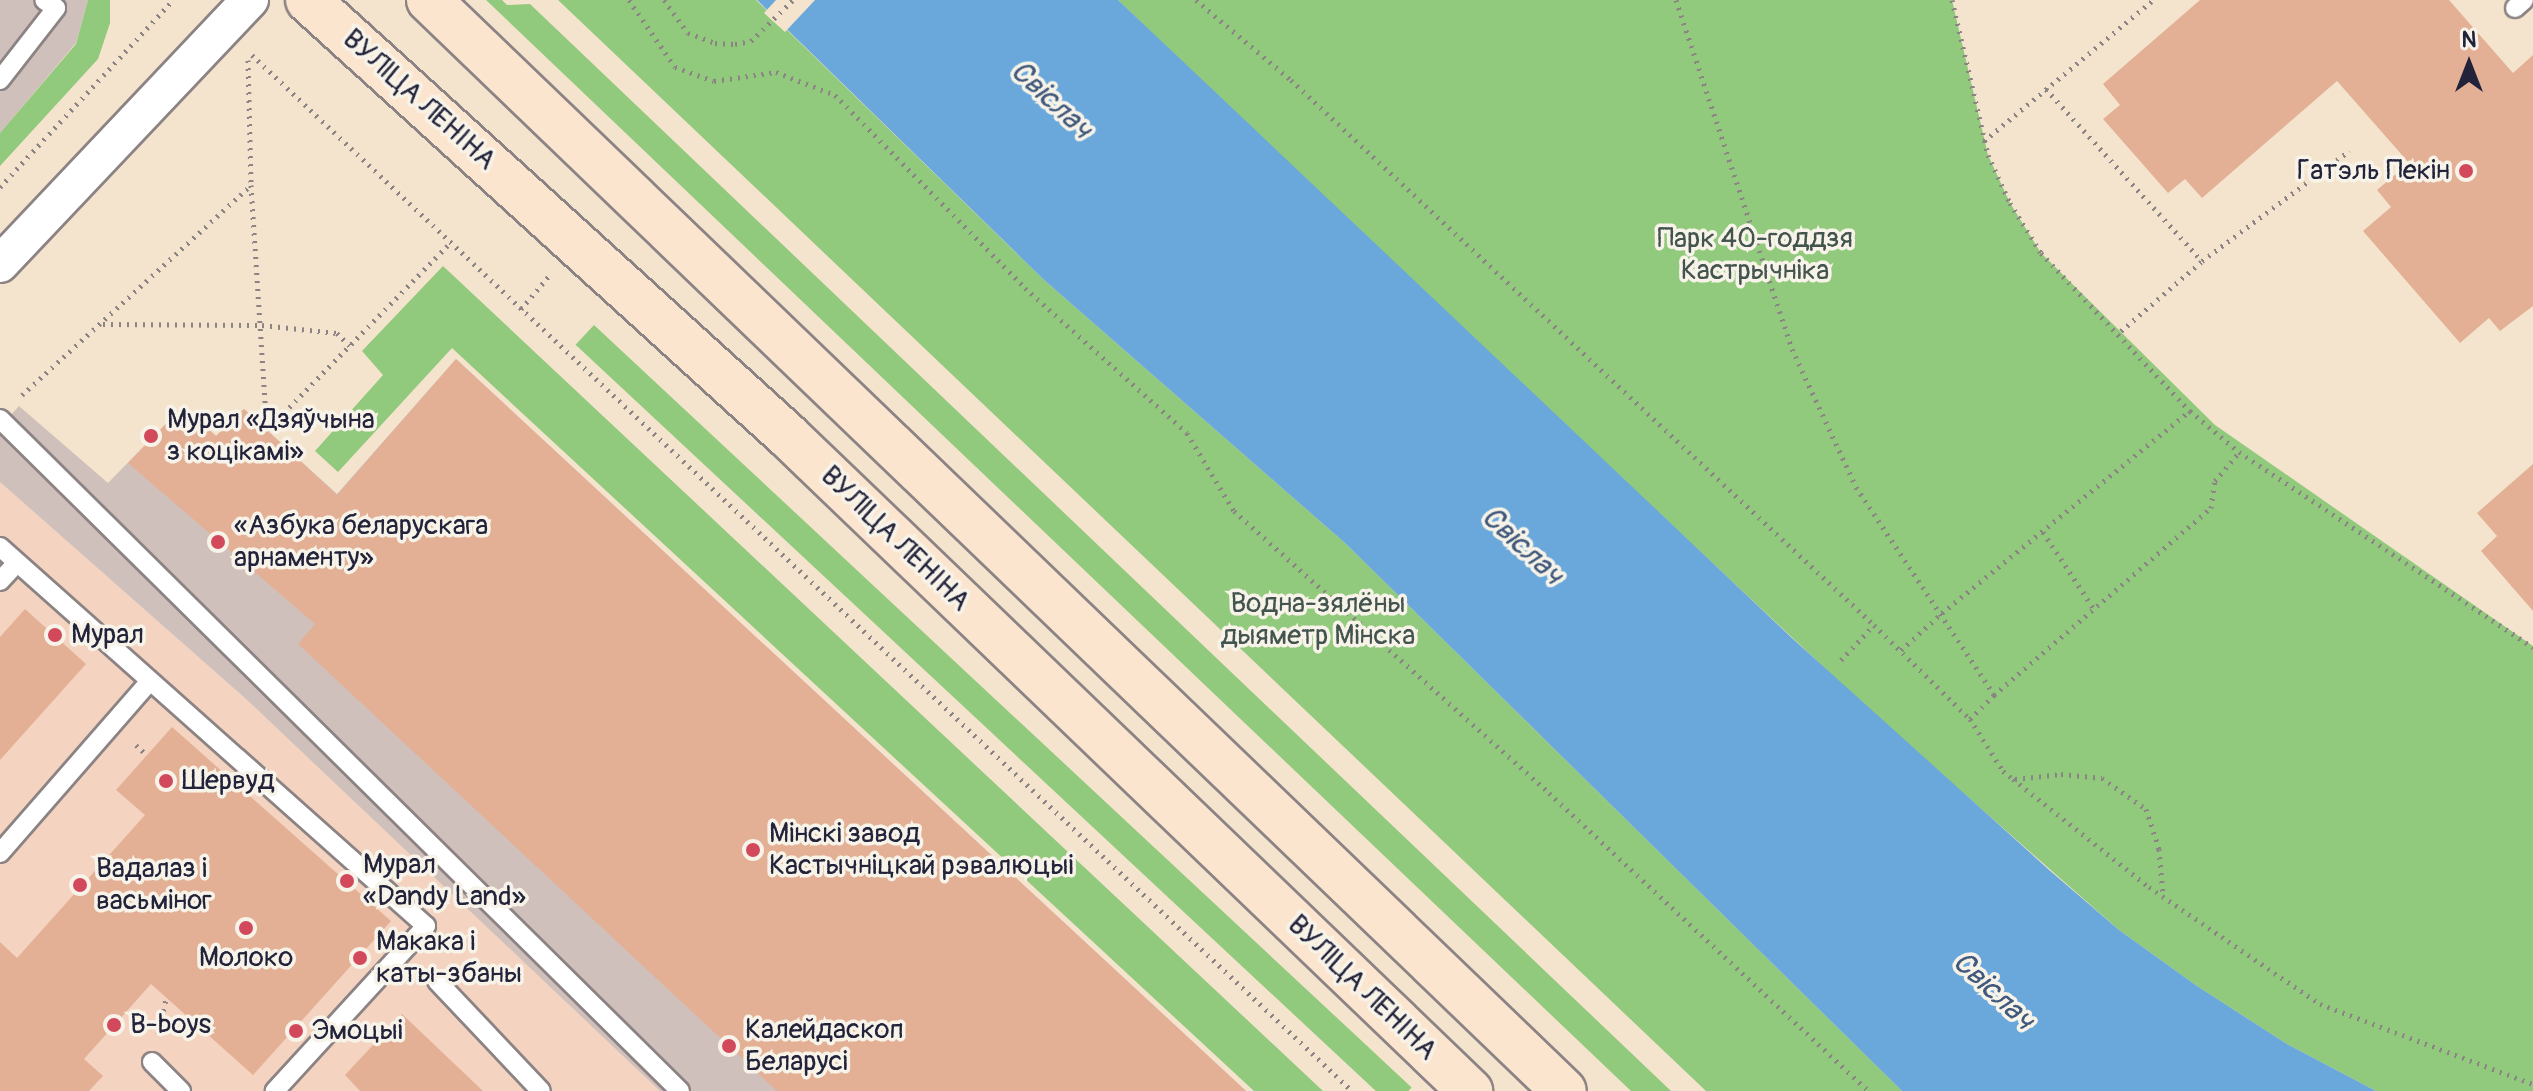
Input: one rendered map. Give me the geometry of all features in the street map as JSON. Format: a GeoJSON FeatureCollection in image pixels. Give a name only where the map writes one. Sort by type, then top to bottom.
{"type":"FeatureCollection","features":[{"type":"Feature","properties":{"kind":"main road","name":"ВУЛІЦА ЛЕНІНА"},"geometry":{"type":"LineString","coordinates":[[308,0],[788,436],[1470,1091]]}},
{"type":"Feature","properties":{"kind":"main road"},"geometry":{"type":"LineString","coordinates":[[429,0],[1564,1091]]}},
{"type":"Feature","properties":{"kind":"street"},"geometry":{"type":"LineString","coordinates":[[0,264],[250,0]]}},
{"type":"Feature","properties":{"kind":"lane"},"geometry":{"type":"LineString","coordinates":[[0,80],[56,8],[44,0]]}},
{"type":"Feature","properties":{"kind":"lane"},"geometry":{"type":"LineString","coordinates":[[0,419],[680,1091]]}},
{"type":"Feature","properties":{"kind":"lane"},"geometry":{"type":"LineString","coordinates":[[0,547],[426,926],[275,1091]]}},
{"type":"Feature","properties":{"kind":"lane"},"geometry":{"type":"LineString","coordinates":[[0,581],[17,563]]}},
{"type":"Feature","properties":{"kind":"lane"},"geometry":{"type":"LineString","coordinates":[[0,853],[150,681]]}},
{"type":"Feature","properties":{"kind":"lane"},"geometry":{"type":"LineString","coordinates":[[437,981],[541,1091]]}},
{"type":"Feature","properties":{"kind":"lane"},"geometry":{"type":"LineString","coordinates":[[152,1062],[181,1091]]}},
{"type":"Feature","properties":{"kind":"path"},"geometry":{"type":"LineString","coordinates":[[0,187],[173,0]]}},
{"type":"Feature","properties":{"kind":"path"},"geometry":{"type":"LineString","coordinates":[[629,0],[675,67],[714,81],[776,72],[835,95],[1025,288],[1187,433],[1234,511],[1549,793],[1869,1091]]}},
{"type":"Feature","properties":{"kind":"path"},"geometry":{"type":"LineString","coordinates":[[664,0],[688,33],[715,43],[751,41],[793,0]]}},
{"type":"Feature","properties":{"kind":"path"},"geometry":{"type":"LineString","coordinates":[[1196,0],[1291,80],[1901,650],[1970,719],[2003,771],[2163,896],[2320,1004],[2533,1084]]}},
{"type":"Feature","properties":{"kind":"path"},"geometry":{"type":"LineString","coordinates":[[1676,0],[1792,349],[1856,487],[1994,695]]}},
{"type":"Feature","properties":{"kind":"path"},"geometry":{"type":"LineString","coordinates":[[1952,0],[1984,141],[2010,203],[2041,253],[2190,411],[2239,452],[2533,647]]}},
{"type":"Feature","properties":{"kind":"path"},"geometry":{"type":"LineString","coordinates":[[1984,141],[2153,0]]}},
{"type":"Feature","properties":{"kind":"path"},"geometry":{"type":"LineString","coordinates":[[450,243],[267,430],[251,185],[248,51],[1352,1091]]}},
{"type":"Feature","properties":{"kind":"path"},"geometry":{"type":"LineString","coordinates":[[2046,89],[2202,261]]}},
{"type":"Feature","properties":{"kind":"path"},"geometry":{"type":"LineString","coordinates":[[2121,331],[2202,261],[2349,151]]}},
{"type":"Feature","properties":{"kind":"path"},"geometry":{"type":"LineString","coordinates":[[13,397],[25,394],[251,185]]}},
{"type":"Feature","properties":{"kind":"path"},"geometry":{"type":"LineString","coordinates":[[102,324],[262,325],[337,333],[350,346]]}},
{"type":"Feature","properties":{"kind":"path"},"geometry":{"type":"LineString","coordinates":[[1901,650],[2190,411]]}},
{"type":"Feature","properties":{"kind":"path"},"geometry":{"type":"LineString","coordinates":[[1970,719],[2211,508],[2215,481],[2239,452]]}},
{"type":"Feature","properties":{"kind":"path"},"geometry":{"type":"LineString","coordinates":[[2043,532],[2094,609]]}},
{"type":"Feature","properties":{"kind":"path"},"geometry":{"type":"LineString","coordinates":[[1841,660],[1874,625]]}},
{"type":"Feature","properties":{"kind":"path"},"geometry":{"type":"LineString","coordinates":[[2013,779],[2061,774],[2102,778],[2146,809],[2159,849],[2163,896]]}},
{"type":"Feature","properties":{"kind":"shaded area"},"geometry":{"type":"Polygon","coordinates":[[[0,0],[88,0],[76,43],[0,133],[0,0]]]}},
{"type":"Feature","properties":{"kind":"shaded area","name":"Мінскі завод Кастычніцкай рэвалюцыі"},"geometry":{"type":"Polygon","coordinates":[[[456,359],[1246,1091],[660,1091],[246,699],[0,482],[0,427],[19,406],[108,483],[183,406],[216,436],[244,409],[337,494],[456,359]]]}},
{"type":"Feature","properties":{"kind":"shaded area"},"geometry":{"type":"Polygon","coordinates":[[[0,482],[246,699],[660,1091],[0,1091],[0,482]]]}},
{"type":"Feature","properties":{"kind":"green space"},"geometry":{"type":"Polygon","coordinates":[[[88,0],[110,0],[110,23],[98,59],[0,166],[0,133],[76,44],[88,0]]]}},
{"type":"Feature","properties":{"kind":"green space"},"geometry":{"type":"Polygon","coordinates":[[[486,0],[502,0],[507,5],[530,4],[1671,1091],[1631,1091],[486,0]]]}},
{"type":"Feature","properties":{"kind":"green space","name":"Водна-зялёны дыяметр Мінска"},"geometry":{"type":"Polygon","coordinates":[[[558,0],[756,0],[1043,279],[1345,543],[1902,1091],[1706,1091],[558,0]]]}},
{"type":"Feature","properties":{"kind":"green space","name":"Парк 40-годдзя Кастрычніка"},"geometry":{"type":"Polygon","coordinates":[[[1118,0],[1952,0],[1988,155],[2010,203],[2041,253],[2215,425],[2533,646],[2533,1091],[2376,1091],[2287,1044],[2197,986],[2119,930],[1877,717],[1373,245],[1118,0]]]}},
{"type":"Feature","properties":{"kind":"green space"},"geometry":{"type":"Polygon","coordinates":[[[443,266],[1323,1091],[1254,1091],[452,348],[338,472],[315,451],[383,375],[362,351],[443,266]]]}},
{"type":"Feature","properties":{"kind":"green space"},"geometry":{"type":"Polygon","coordinates":[[[594,325],[1412,1087],[1408,1091],[1376,1091],[576,345],[594,325]]]}},
{"type":"Feature","properties":{"kind":"water","name":"Свіслач"},"geometry":{"type":"Polygon","coordinates":[[[757,0],[1118,0],[1793,639],[2048,869],[2119,930],[2197,986],[2287,1044],[2376,1091],[1902,1091],[1345,543],[1043,279],[757,0]]]}},
{"type":"Feature","properties":{"kind":"pier"},"geometry":{"type":"Polygon","coordinates":[[[776,0],[815,0],[785,32],[764,13],[776,0]]]}},
{"type":"Feature","properties":{"kind":"building","name":"Гатэль Пекін"},"geometry":{"type":"Polygon","coordinates":[[[2200,0],[2449,0],[2513,73],[2533,55],[2533,306],[2500,331],[2489,318],[2460,343],[2363,231],[2391,207],[2377,190],[2409,163],[2337,81],[2202,198],[2185,179],[2168,193],[2103,119],[2120,105],[2103,84],[2200,0]]]}},
{"type":"Feature","properties":{"kind":"building","name":"Мінскі завод Кастычніцкай рэвалюцыі"},"geometry":{"type":"Polygon","coordinates":[[[456,359],[1246,1091],[777,1091],[298,644],[315,624],[128,463],[183,406],[216,436],[244,409],[337,495],[456,359]]]}},
{"type":"Feature","properties":{"kind":"building"},"geometry":{"type":"Polygon","coordinates":[[[2533,464],[2533,611],[2481,551],[2497,536],[2477,513],[2533,464]]]}},
{"type":"Feature","properties":{"kind":"building"},"geometry":{"type":"Polygon","coordinates":[[[25,609],[86,664],[0,760],[0,637],[25,609]]]}},
{"type":"Feature","properties":{"kind":"building"},"geometry":{"type":"Polygon","coordinates":[[[172,727],[391,921],[253,1075],[151,984],[84,1059],[103,1076],[89,1091],[0,1091],[0,942],[17,958],[145,815],[116,790],[172,727]]]}},
{"type":"Feature","properties":{"kind":"building"},"geometry":{"type":"Polygon","coordinates":[[[402,1014],[483,1091],[360,1091],[345,1075],[402,1014]]]}},
{"type":"Feature","properties":{"kind":"place","name":"Гатэль Пекін"},"geometry":{"type":"Point","coordinates":[2466,171]}},
{"type":"Feature","properties":{"kind":"place","name":"Мурал «Дзяўчына з коцікамі»"},"geometry":{"type":"Point","coordinates":[151,436]}},
{"type":"Feature","properties":{"kind":"place","name":"«Азбука беларускага арнаменту»"},"geometry":{"type":"Point","coordinates":[218,542]}},
{"type":"Feature","properties":{"kind":"place","name":"Мурал"},"geometry":{"type":"Point","coordinates":[55,635]}},
{"type":"Feature","properties":{"kind":"place","name":"Шервуд"},"geometry":{"type":"Point","coordinates":[166,781]}},
{"type":"Feature","properties":{"kind":"place","name":"Мінскі завод Кастычніцкай рэвалюцыі"},"geometry":{"type":"Point","coordinates":[753,850]}},
{"type":"Feature","properties":{"kind":"place","name":"Мурал «Dandy Land»"},"geometry":{"type":"Point","coordinates":[347,881]}},
{"type":"Feature","properties":{"kind":"place","name":"Вадалаз і васьміног"},"geometry":{"type":"Point","coordinates":[80,885]}},
{"type":"Feature","properties":{"kind":"place","name":"Молоко"},"geometry":{"type":"Point","coordinates":[246,928]}},
{"type":"Feature","properties":{"kind":"place","name":"Макака і каты-збаны"},"geometry":{"type":"Point","coordinates":[360,958]}},
{"type":"Feature","properties":{"kind":"place","name":"B-boys"},"geometry":{"type":"Point","coordinates":[114,1025]}},
{"type":"Feature","properties":{"kind":"place","name":"Эмоцыі"},"geometry":{"type":"Point","coordinates":[296,1031]}},
{"type":"Feature","properties":{"kind":"place","name":"Калейдаскоп Беларусі"},"geometry":{"type":"Point","coordinates":[729,1046]}}]}
